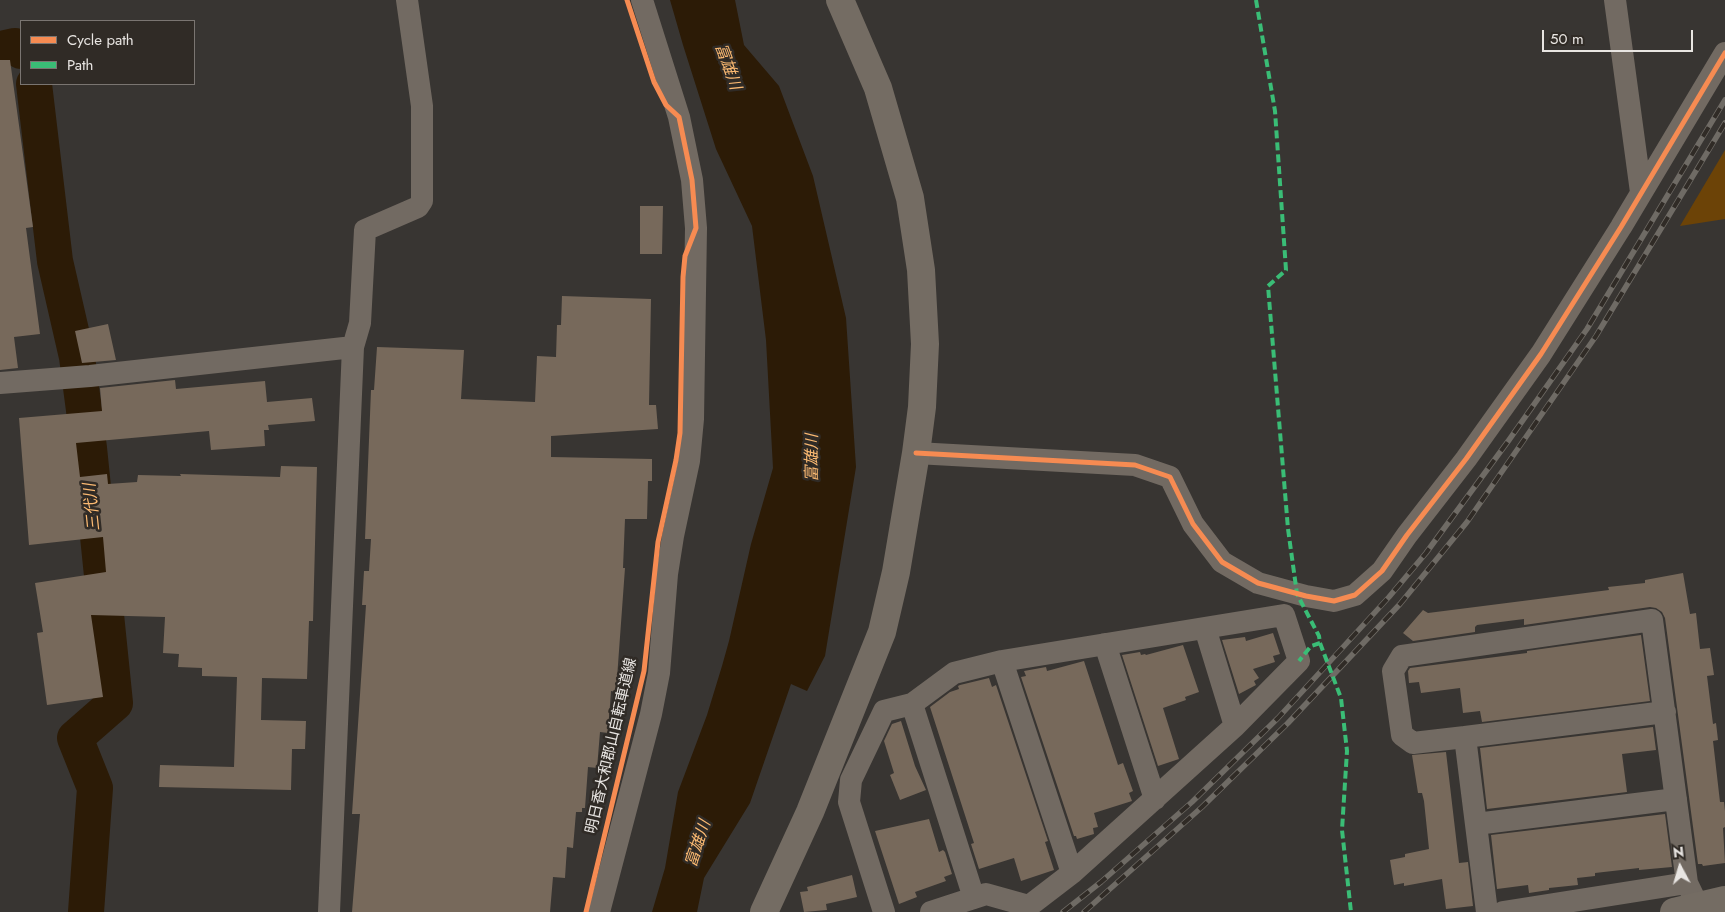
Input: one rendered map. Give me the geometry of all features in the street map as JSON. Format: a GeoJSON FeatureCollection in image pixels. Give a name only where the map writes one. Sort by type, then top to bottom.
{"type":"FeatureCollection","features":[{"type":"Feature","properties":{"kind":"street"},"geometry":{"type":"LineString","coordinates":[[329,912],[353,347],[360,323],[365,230],[418,207],[422,201],[422,106],[406,0]]}},
{"type":"Feature","properties":{"kind":"street"},"geometry":{"type":"LineString","coordinates":[[599,912],[653,706],[659,673],[667,574],[689,461],[693,418],[696,228],[692,180],[679,117],[642,0]]}},
{"type":"Feature","properties":{"kind":"street"},"geometry":{"type":"LineString","coordinates":[[764,912],[810,812],[882,632],[896,572],[922,407],[924,344],[921,270],[910,198],[878,88],[840,0]]}},
{"type":"Feature","properties":{"kind":"street"},"geometry":{"type":"LineString","coordinates":[[1615,0],[1641,192]]}},
{"type":"Feature","properties":{"kind":"street"},"geometry":{"type":"LineString","coordinates":[[916,453],[1135,465],[1170,477],[1193,524],[1222,562],[1258,583],[1306,596],[1334,600],[1355,595],[1382,571],[1407,535],[1478,443],[1541,354],[1725,53]]}},
{"type":"Feature","properties":{"kind":"street"},"geometry":{"type":"LineString","coordinates":[[0,383],[82,377],[353,347]]}},
{"type":"Feature","properties":{"kind":"street"},"geometry":{"type":"LineString","coordinates":[[884,912],[849,802],[851,780],[884,711],[912,704],[954,673],[1002,661],[1284,615],[1299,661],[1235,726],[1072,872],[1029,906],[986,894],[931,912]]}},
{"type":"Feature","properties":{"kind":"street"},"geometry":{"type":"LineString","coordinates":[[1503,912],[1703,903],[1676,799],[1665,712],[1652,620],[1402,656],[1393,671],[1402,735],[1413,742],[1665,712]]}},
{"type":"Feature","properties":{"kind":"street"},"geometry":{"type":"LineString","coordinates":[[1206,628],[1235,726]]}},
{"type":"Feature","properties":{"kind":"street"},"geometry":{"type":"LineString","coordinates":[[1105,644],[1155,799]]}},
{"type":"Feature","properties":{"kind":"street"},"geometry":{"type":"LineString","coordinates":[[1002,661],[1072,872]]}},
{"type":"Feature","properties":{"kind":"street"},"geometry":{"type":"LineString","coordinates":[[912,704],[974,898]]}},
{"type":"Feature","properties":{"kind":"street"},"geometry":{"type":"LineString","coordinates":[[1465,737],[1487,912]]}},
{"type":"Feature","properties":{"kind":"street"},"geometry":{"type":"LineString","coordinates":[[1476,824],[1676,799]]}},
{"type":"Feature","properties":{"kind":"shaded area"},"geometry":{"type":"Polygon","coordinates":[[[1725,150],[1725,219],[1680,226],[1725,150]]]}},
{"type":"Feature","properties":{"kind":"water","name":"富雄川"},"geometry":{"type":"Polygon","coordinates":[[[670,0],[735,0],[744,45],[779,86],[813,176],[846,318],[856,467],[825,656],[807,691],[791,684],[750,803],[704,878],[697,912],[652,912],[665,868],[678,792],[707,715],[722,666],[751,544],[773,468],[766,340],[752,226],[716,149],[670,0]]]}},
{"type":"Feature","properties":{"kind":"building"},"geometry":{"type":"Polygon","coordinates":[[[0,60],[10,60],[33,227],[26,228],[40,334],[14,337],[18,368],[0,370],[0,60]]]}},
{"type":"Feature","properties":{"kind":"building"},"geometry":{"type":"Polygon","coordinates":[[[640,206],[663,206],[662,254],[640,254],[640,206]]]}},
{"type":"Feature","properties":{"kind":"building"},"geometry":{"type":"Polygon","coordinates":[[[562,296],[651,299],[649,405],[656,405],[658,429],[551,436],[551,457],[652,459],[652,481],[648,481],[647,519],[625,519],[623,568],[625,568],[616,692],[611,691],[608,733],[600,732],[597,768],[588,767],[585,808],[582,808],[582,812],[576,812],[573,848],[567,847],[565,878],[553,877],[550,912],[352,912],[360,814],[352,814],[366,605],[362,605],[364,571],[369,571],[371,539],[365,539],[371,390],[374,390],[377,347],[464,350],[461,399],[535,402],[537,356],[556,357],[557,325],[561,325],[562,296]]]}},
{"type":"Feature","properties":{"kind":"building"},"geometry":{"type":"Polygon","coordinates":[[[108,324],[116,360],[82,363],[75,331],[108,324]]]}},
{"type":"Feature","properties":{"kind":"building"},"geometry":{"type":"Polygon","coordinates":[[[175,380],[176,389],[265,381],[267,402],[312,398],[315,421],[268,425],[269,430],[264,430],[265,446],[211,450],[209,431],[76,443],[80,477],[107,474],[108,484],[137,482],[138,475],[181,476],[180,474],[280,477],[281,466],[317,467],[313,621],[309,621],[307,679],[262,678],[261,720],[306,721],[305,749],[292,749],[291,790],[159,787],[160,765],[234,767],[237,677],[202,676],[202,668],[178,667],[179,654],[163,653],[165,617],[91,615],[103,697],[47,705],[37,633],[43,632],[35,583],[106,572],[103,537],[29,545],[19,418],[102,411],[100,388],[175,380]]]}},
{"type":"Feature","properties":{"kind":"building"},"geometry":{"type":"Polygon","coordinates":[[[1683,573],[1690,614],[1696,613],[1700,649],[1710,648],[1714,675],[1707,676],[1713,724],[1716,723],[1718,740],[1713,741],[1720,802],[1724,802],[1725,811],[1725,827],[1723,828],[1725,863],[1703,866],[1698,864],[1665,618],[1662,612],[1650,607],[1524,625],[1524,619],[1477,625],[1475,632],[1413,641],[1403,633],[1423,610],[1428,613],[1609,590],[1608,587],[1645,583],[1645,580],[1683,573]]]}},
{"type":"Feature","properties":{"kind":"building"},"geometry":{"type":"Polygon","coordinates":[[[1273,633],[1280,654],[1273,656],[1275,662],[1253,669],[1259,678],[1254,681],[1256,685],[1239,694],[1222,640],[1245,637],[1246,641],[1273,633]]]}},
{"type":"Feature","properties":{"kind":"building"},"geometry":{"type":"Polygon","coordinates":[[[1641,635],[1650,701],[1482,722],[1480,711],[1463,713],[1460,688],[1421,693],[1419,682],[1409,683],[1408,671],[1410,668],[1527,653],[1527,651],[1641,635]]]}},
{"type":"Feature","properties":{"kind":"building"},"geometry":{"type":"Polygon","coordinates":[[[1183,645],[1199,692],[1185,697],[1186,700],[1163,708],[1179,759],[1158,766],[1122,655],[1140,652],[1141,655],[1146,655],[1183,645]]]}},
{"type":"Feature","properties":{"kind":"building"},"geometry":{"type":"Polygon","coordinates":[[[1084,661],[1118,765],[1123,763],[1133,791],[1129,793],[1132,801],[1094,813],[1098,827],[1093,828],[1094,834],[1077,839],[1074,836],[1021,677],[1026,676],[1024,671],[1046,667],[1047,671],[1084,661]]]}},
{"type":"Feature","properties":{"kind":"building"},"geometry":{"type":"Polygon","coordinates":[[[989,678],[992,687],[996,685],[1048,841],[1045,842],[1054,870],[1021,881],[1014,858],[979,869],[971,844],[974,843],[930,707],[950,692],[959,689],[958,686],[960,685],[989,678]]]}},
{"type":"Feature","properties":{"kind":"building"},"geometry":{"type":"Polygon","coordinates":[[[901,721],[915,766],[926,790],[900,800],[890,775],[894,773],[884,741],[892,724],[901,721]]]}},
{"type":"Feature","properties":{"kind":"building"},"geometry":{"type":"Polygon","coordinates":[[[1653,727],[1656,750],[1622,754],[1627,792],[1487,809],[1480,748],[1653,727]]]}},
{"type":"Feature","properties":{"kind":"building"},"geometry":{"type":"Polygon","coordinates":[[[1446,752],[1459,863],[1468,862],[1473,906],[1446,909],[1442,879],[1404,886],[1404,883],[1394,885],[1390,860],[1405,857],[1405,854],[1429,849],[1424,801],[1422,793],[1418,793],[1412,755],[1446,752]]]}},
{"type":"Feature","properties":{"kind":"building"},"geometry":{"type":"Polygon","coordinates":[[[1665,814],[1672,867],[1639,870],[1639,868],[1595,873],[1595,876],[1577,878],[1578,885],[1549,888],[1549,890],[1529,893],[1528,885],[1497,889],[1491,835],[1665,814]]]}},
{"type":"Feature","properties":{"kind":"building"},"geometry":{"type":"Polygon","coordinates":[[[929,819],[939,852],[943,850],[945,852],[952,874],[944,877],[946,881],[915,892],[917,897],[899,904],[875,831],[929,819]]]}},
{"type":"Feature","properties":{"kind":"building"},"geometry":{"type":"Polygon","coordinates":[[[852,875],[857,897],[826,904],[827,910],[804,912],[800,892],[808,891],[807,887],[852,875]]]}},
{"type":"Feature","properties":{"kind":"waterway","name":"三代川"},"geometry":{"type":"LineString","coordinates":[[0,49],[15,46],[20,50]]}},
{"type":"Feature","properties":{"kind":"waterway","name":"三代川"},"geometry":{"type":"LineString","coordinates":[[34,85],[55,261],[77,357],[89,448],[115,703],[75,738],[95,788],[86,912]]}},
{"type":"Feature","properties":{"kind":"railway"},"geometry":{"type":"LineString","coordinates":[[1063,912],[1101,882],[1192,802],[1278,718],[1389,597],[1426,553],[1587,329],[1725,100]]}},
{"type":"Feature","properties":{"kind":"railway"},"geometry":{"type":"LineString","coordinates":[[1084,912],[1202,807],[1288,723],[1400,604],[1467,522],[1596,336],[1725,123]]}},
{"type":"Feature","properties":{"kind":"marked path"},"geometry":{"type":"LineString","coordinates":[[1256,0],[1275,111],[1286,270],[1268,286],[1288,529],[1297,594],[1319,636],[1320,643],[1311,646],[1299,661]]}},
{"type":"Feature","properties":{"kind":"marked path"},"geometry":{"type":"LineString","coordinates":[[1320,643],[1341,698],[1347,751],[1342,830],[1351,912]]}},
{"type":"Feature","properties":{"kind":"cycle path","name":"明日香大和郡山自転車道線"},"geometry":{"type":"LineString","coordinates":[[586,912],[644,671],[658,542],[680,433],[683,277],[685,256],[696,228],[692,180],[679,117],[666,105],[654,82],[627,0]]}},
{"type":"Feature","properties":{"kind":"cycle path"},"geometry":{"type":"LineString","coordinates":[[916,453],[1135,465],[1170,477],[1193,524],[1222,562],[1258,583],[1306,596],[1334,601],[1355,595],[1382,571],[1407,535],[1466,459],[1541,354],[1621,227],[1725,53]]}}]}
